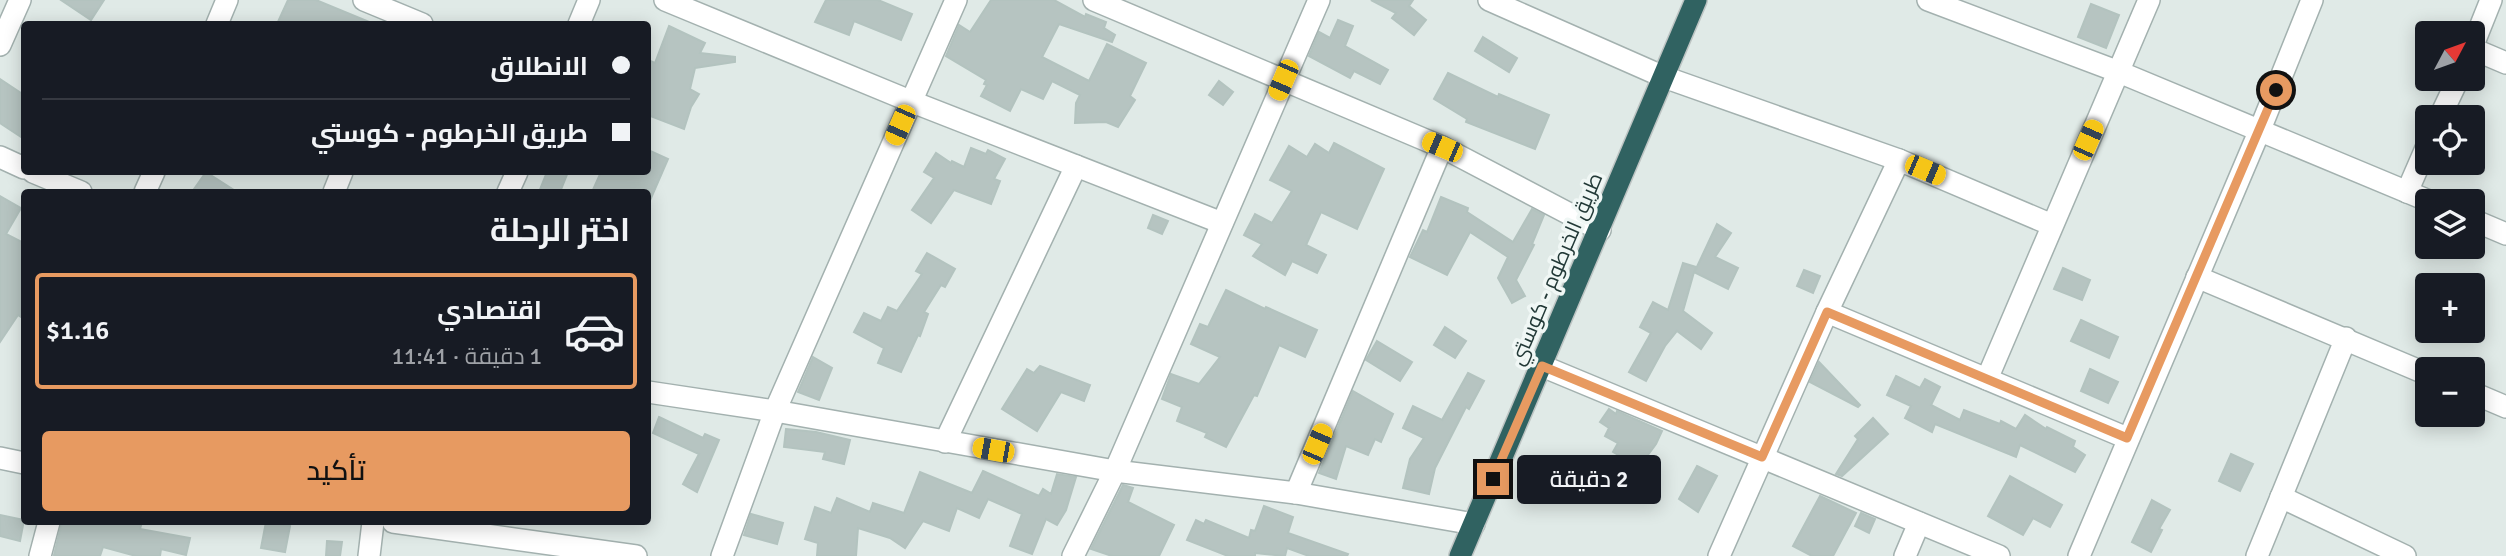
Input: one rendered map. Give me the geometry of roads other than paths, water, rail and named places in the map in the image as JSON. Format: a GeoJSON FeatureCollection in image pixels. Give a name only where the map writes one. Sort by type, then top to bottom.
{"type":"FeatureCollection","features":[{"type":"Feature","properties":{"kind":"highway","name":"طريق الخرطوم - كوستي"},"geometry":{"type":"LineString","coordinates":[[1460,556],[1696,0]]}},
{"type":"Feature","properties":{"kind":"street"},"geometry":{"type":"LineString","coordinates":[[217,21],[227,0]]}},
{"type":"Feature","properties":{"kind":"street"},"geometry":{"type":"LineString","coordinates":[[364,0],[410,17]]}},
{"type":"Feature","properties":{"kind":"street"},"geometry":{"type":"LineString","coordinates":[[580,21],[589,0]]}},
{"type":"Feature","properties":{"kind":"street"},"geometry":{"type":"LineString","coordinates":[[665,0],[910,102],[1222,223]]}},
{"type":"Feature","properties":{"kind":"street"},"geometry":{"type":"LineString","coordinates":[[722,556],[775,411],[956,0]]}},
{"type":"Feature","properties":{"kind":"street"},"geometry":{"type":"LineString","coordinates":[[1094,0],[1127,6],[1283,80],[1442,147],[1600,230]]}},
{"type":"Feature","properties":{"kind":"street"},"geometry":{"type":"LineString","coordinates":[[1073,556],[1115,471],[1319,0]]}},
{"type":"Feature","properties":{"kind":"street"},"geometry":{"type":"LineString","coordinates":[[1489,0],[1664,76],[1899,160],[2052,225]]}},
{"type":"Feature","properties":{"kind":"street"},"geometry":{"type":"LineString","coordinates":[[1928,0],[1955,4],[2415,195]]}},
{"type":"Feature","properties":{"kind":"street"},"geometry":{"type":"LineString","coordinates":[[1987,379],[2149,0]]}},
{"type":"Feature","properties":{"kind":"street"},"geometry":{"type":"LineString","coordinates":[[2079,556],[2259,132],[2312,0]]}},
{"type":"Feature","properties":{"kind":"street"},"geometry":{"type":"LineString","coordinates":[[2483,21],[2491,0]]}},
{"type":"Feature","properties":{"kind":"street"},"geometry":{"type":"LineString","coordinates":[[0,45],[12,5]]}},
{"type":"Feature","properties":{"kind":"street"},"geometry":{"type":"LineString","coordinates":[[2485,53],[2506,64]]}},
{"type":"Feature","properties":{"kind":"street"},"geometry":{"type":"LineString","coordinates":[[1296,493],[1442,147]]}},
{"type":"Feature","properties":{"kind":"street"},"geometry":{"type":"LineString","coordinates":[[0,157],[21,167]]}},
{"type":"Feature","properties":{"kind":"street"},"geometry":{"type":"LineString","coordinates":[[1719,556],[1827,312],[1899,160]]}},
{"type":"Feature","properties":{"kind":"street"},"geometry":{"type":"LineString","coordinates":[[945,442],[1076,166]]}},
{"type":"Feature","properties":{"kind":"street"},"geometry":{"type":"LineString","coordinates":[[2407,192],[2415,174]]}},
{"type":"Feature","properties":{"kind":"street"},"geometry":{"type":"LineString","coordinates":[[40,175],[74,189]]}},
{"type":"Feature","properties":{"kind":"street"},"geometry":{"type":"LineString","coordinates":[[2485,225],[2506,234]]}},
{"type":"Feature","properties":{"kind":"street"},"geometry":{"type":"LineString","coordinates":[[2197,277],[2415,369]]}},
{"type":"Feature","properties":{"kind":"street"},"geometry":{"type":"LineString","coordinates":[[1827,312],[2127,438]]}},
{"type":"Feature","properties":{"kind":"street"},"geometry":{"type":"LineString","coordinates":[[2257,556],[2346,338]]}},
{"type":"Feature","properties":{"kind":"street"},"geometry":{"type":"LineString","coordinates":[[1542,366],[1999,556]]}},
{"type":"Feature","properties":{"kind":"street"},"geometry":{"type":"LineString","coordinates":[[651,392],[775,411],[1115,471],[1296,493],[1474,524]]}},
{"type":"Feature","properties":{"kind":"street"},"geometry":{"type":"LineString","coordinates":[[2485,398],[2506,407]]}},
{"type":"Feature","properties":{"kind":"street"},"geometry":{"type":"LineString","coordinates":[[0,458],[21,462]]}},
{"type":"Feature","properties":{"kind":"street"},"geometry":{"type":"LineString","coordinates":[[2281,497],[2405,556]]}},
{"type":"Feature","properties":{"kind":"street"},"geometry":{"type":"LineString","coordinates":[[1905,556],[1919,523]]}},
{"type":"Feature","properties":{"kind":"street"},"geometry":{"type":"LineString","coordinates":[[40,556],[48,525]]}},
{"type":"Feature","properties":{"kind":"street"},"geometry":{"type":"LineString","coordinates":[[369,556],[373,525]]}},
{"type":"Feature","properties":{"kind":"street"},"geometry":{"type":"LineString","coordinates":[[408,525],[526,549],[636,556]]}}]}
